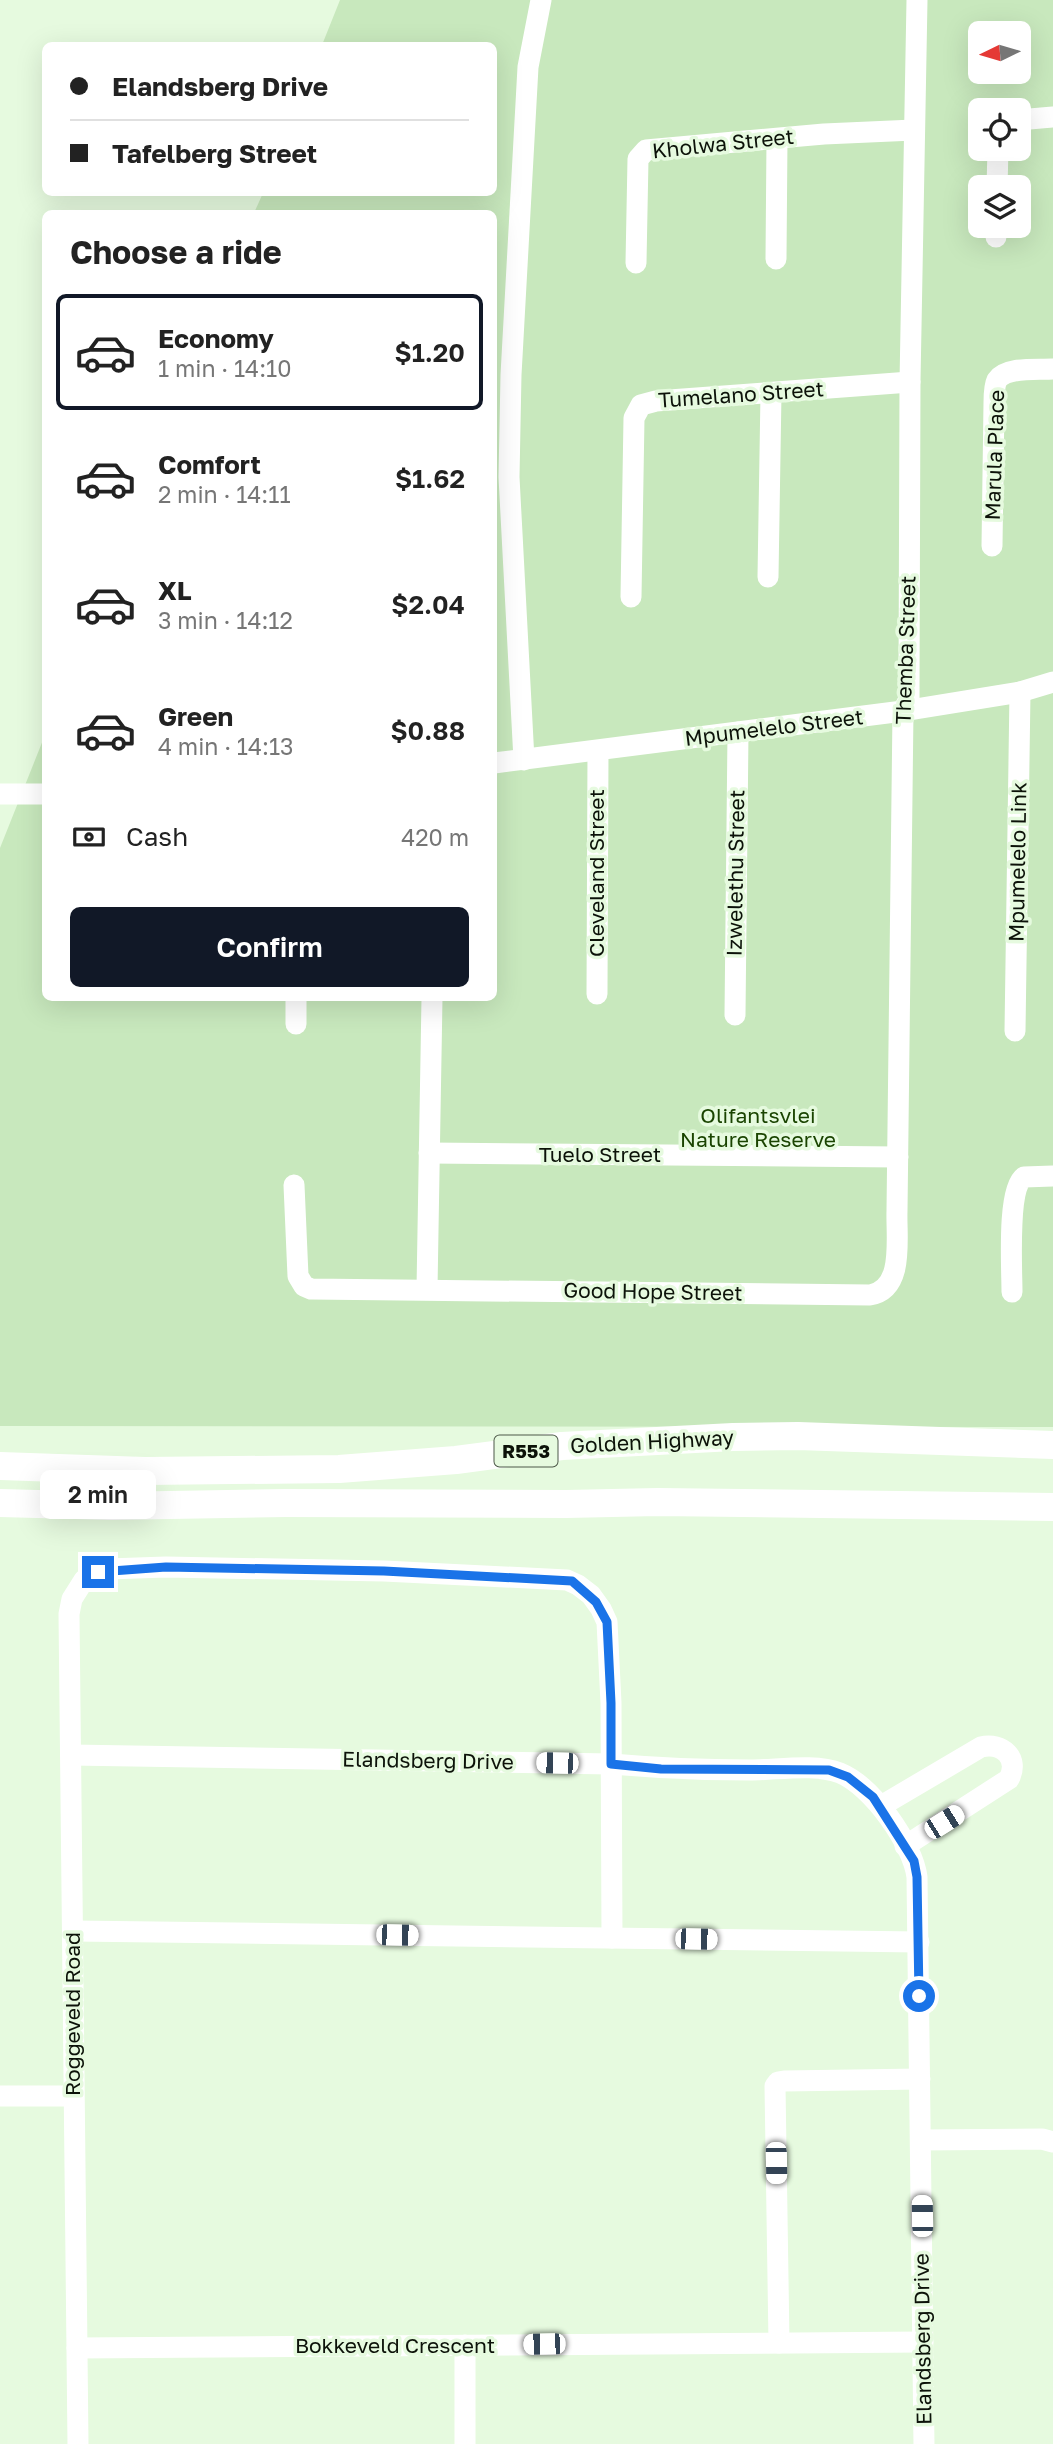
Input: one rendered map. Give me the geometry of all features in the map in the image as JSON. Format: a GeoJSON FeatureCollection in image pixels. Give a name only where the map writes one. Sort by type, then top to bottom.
{"type":"FeatureCollection","features":[{"type":"Feature","properties":{"kind":"main road","name":"Golden Highway"},"geometry":{"type":"LineString","coordinates":[[0,1466],[145,1471],[339,1469],[456,1460],[562,1446],[733,1437],[798,1436],[1053,1445]]}},
{"type":"Feature","properties":{"kind":"main road"},"geometry":{"type":"LineString","coordinates":[[0,1503],[112,1506],[671,1502],[1053,1507]]}},
{"type":"Feature","properties":{"kind":"street"},"geometry":{"type":"LineString","coordinates":[[524,760],[509,465],[511,375],[528,66],[541,0]]}},
{"type":"Feature","properties":{"kind":"street","name":"Themba Street"},"geometry":{"type":"LineString","coordinates":[[879,1293],[890,1284],[895,1272],[903,711],[909,699],[917,0]]}},
{"type":"Feature","properties":{"kind":"street"},"geometry":{"type":"LineString","coordinates":[[1031,119],[1053,117]]}},
{"type":"Feature","properties":{"kind":"street","name":"Kholwa Street"},"geometry":{"type":"LineString","coordinates":[[636,263],[638,159],[648,149],[824,134],[914,130]]}},
{"type":"Feature","properties":{"kind":"street"},"geometry":{"type":"LineString","coordinates":[[776,259],[777,139]]}},
{"type":"Feature","properties":{"kind":"street","name":"Marula Place"},"geometry":{"type":"LineString","coordinates":[[992,546],[993,403],[996,383],[1000,377],[1014,371],[1053,369]]}},
{"type":"Feature","properties":{"kind":"street","name":"Tumelano Street"},"geometry":{"type":"LineString","coordinates":[[631,597],[634,418],[637,409],[644,403],[911,382]]}},
{"type":"Feature","properties":{"kind":"street"},"geometry":{"type":"LineString","coordinates":[[768,577],[771,393]]}},
{"type":"Feature","properties":{"kind":"street","name":"Mpumelelo Street"},"geometry":{"type":"LineString","coordinates":[[497,764],[903,711],[1020,692],[1053,682]]}},
{"type":"Feature","properties":{"kind":"street","name":"Mpumelelo Link"},"geometry":{"type":"LineString","coordinates":[[1015,1031],[1020,692]]}},
{"type":"Feature","properties":{"kind":"street","name":"Izwelethu Street"},"geometry":{"type":"LineString","coordinates":[[735,1015],[738,732]]}},
{"type":"Feature","properties":{"kind":"street","name":"Cleveland Street"},"geometry":{"type":"LineString","coordinates":[[597,994],[598,751]]}},
{"type":"Feature","properties":{"kind":"street"},"geometry":{"type":"LineString","coordinates":[[0,794],[42,794]]}},
{"type":"Feature","properties":{"kind":"street"},"geometry":{"type":"LineString","coordinates":[[296,1001],[296,1024]]}},
{"type":"Feature","properties":{"kind":"street"},"geometry":{"type":"LineString","coordinates":[[427,1289],[432,1001]]}},
{"type":"Feature","properties":{"kind":"street","name":"Tuelo Street"},"geometry":{"type":"LineString","coordinates":[[429,1153],[898,1157]]}},
{"type":"Feature","properties":{"kind":"street"},"geometry":{"type":"LineString","coordinates":[[1012,1293],[1012,1215],[1015,1190],[1024,1177],[1053,1176]]}},
{"type":"Feature","properties":{"kind":"street","name":"Good Hope Street"},"geometry":{"type":"LineString","coordinates":[[293,1185],[298,1276],[304,1286],[313,1289],[879,1293]]}},
{"type":"Feature","properties":{"kind":"street","name":"Roggeveld Road"},"geometry":{"type":"LineString","coordinates":[[78,2444],[69,1614],[72,1598],[78,1587],[90,1575],[108,1569],[166,1567],[384,1571],[567,1580],[590,1595],[607,1622],[611,1764]]}},
{"type":"Feature","properties":{"kind":"street"},"geometry":{"type":"LineString","coordinates":[[881,1806],[981,1748],[995,1746],[1002,1748],[1009,1755],[1013,1770],[1009,1779],[905,1846]]}},
{"type":"Feature","properties":{"kind":"street","name":"Elandsberg Drive"},"geometry":{"type":"LineString","coordinates":[[71,1755],[611,1764],[661,1769],[829,1770],[857,1783],[881,1806],[905,1846],[916,1871],[924,2444]]}},
{"type":"Feature","properties":{"kind":"street"},"geometry":{"type":"LineString","coordinates":[[611,1764],[612,1938]]}},
{"type":"Feature","properties":{"kind":"street"},"geometry":{"type":"LineString","coordinates":[[74,1931],[919,1942]]}},
{"type":"Feature","properties":{"kind":"street"},"geometry":{"type":"LineString","coordinates":[[779,2343],[775,2086],[785,2081],[920,2079]]}},
{"type":"Feature","properties":{"kind":"street"},"geometry":{"type":"LineString","coordinates":[[0,2096],[73,2096]]}},
{"type":"Feature","properties":{"kind":"street"},"geometry":{"type":"LineString","coordinates":[[921,2140],[1042,2139],[1053,2142]]}},
{"type":"Feature","properties":{"kind":"street","name":"Bokkeveld Crescent"},"geometry":{"type":"LineString","coordinates":[[77,2348],[923,2342]]}},
{"type":"Feature","properties":{"kind":"street"},"geometry":{"type":"LineString","coordinates":[[465,2345],[465,2444]]}},
{"type":"Feature","properties":{"kind":"green space","name":"Olifantsvlei Nature Reserve"},"geometry":{"type":"Polygon","coordinates":[[[340,0],[1053,0],[1053,1427],[0,1426],[0,848],[42,743],[42,1001],[497,1001],[497,210],[255,210],[262,196],[497,196],[497,42],[323,42],[340,0]]]}},
{"type":"Feature","properties":{"kind":"route"},"geometry":{"type":"LineString","coordinates":[[98,1572],[108,1569],[166,1567],[384,1571],[572,1581],[596,1602],[607,1622],[611,1764],[661,1769],[829,1770],[848,1777],[865,1789],[881,1806],[915,1866],[919,1996]]}}]}
